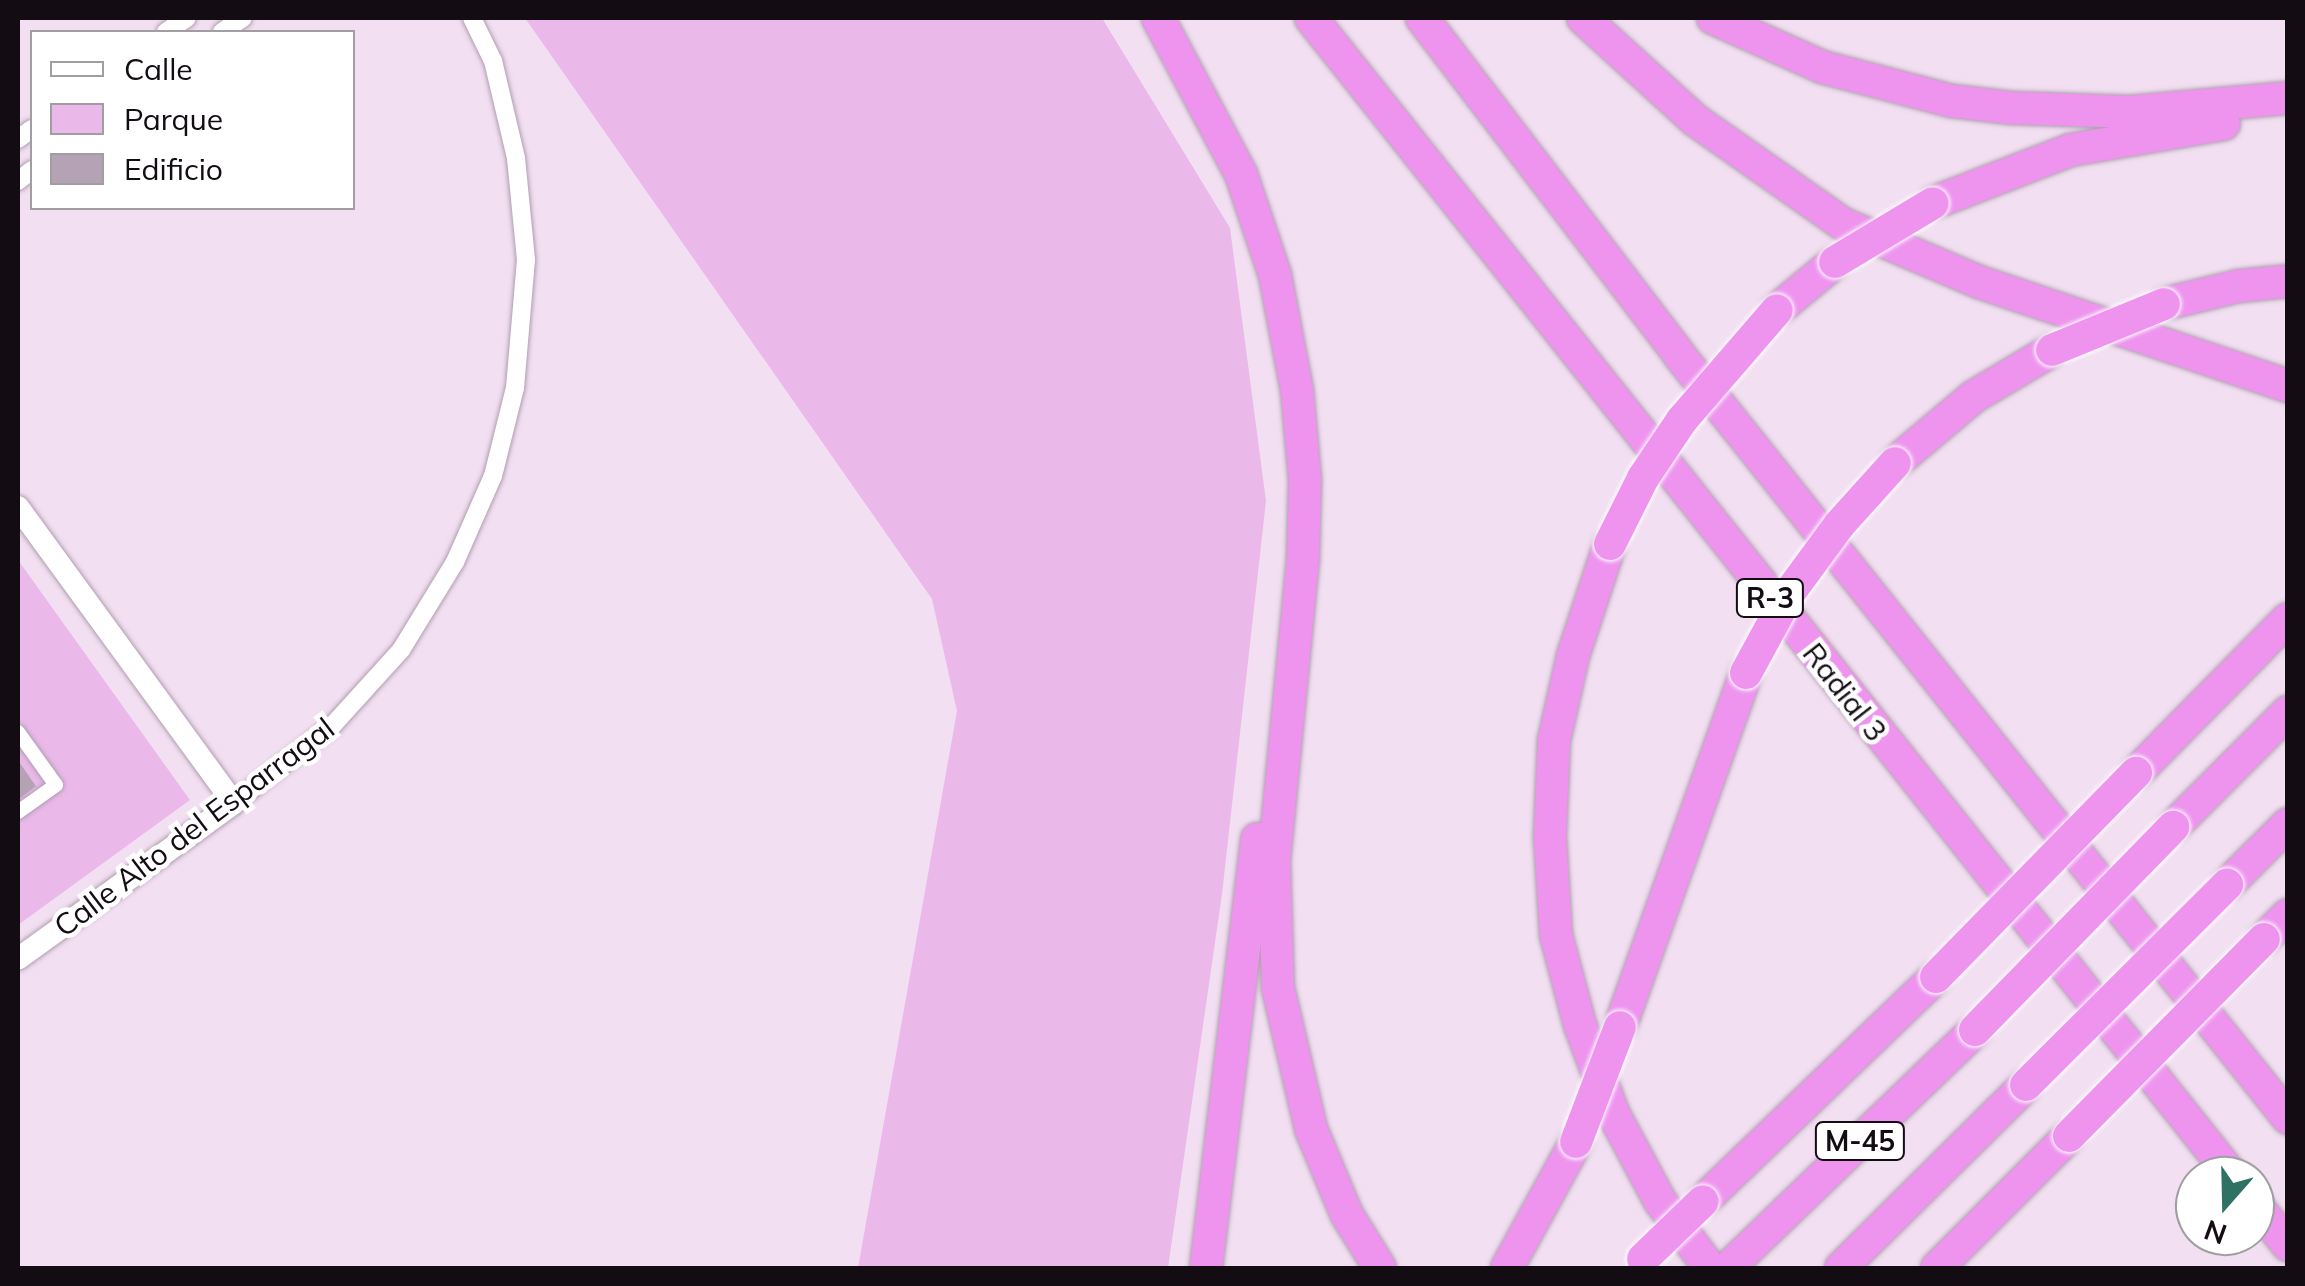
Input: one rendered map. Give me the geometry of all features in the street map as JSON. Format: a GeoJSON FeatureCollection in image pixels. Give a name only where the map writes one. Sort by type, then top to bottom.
{"type":"FeatureCollection","features":[{"type":"Feature","properties":{"kind":"highway"},"geometry":{"type":"LineString","coordinates":[[1158,18],[1241,174],[1275,275],[1297,390],[1305,479],[1303,559],[1274,862],[1278,988],[1311,1129],[1348,1215],[1380,1268]]}},
{"type":"Feature","properties":{"kind":"highway","name":"Radial 3"},"geometry":{"type":"LineString","coordinates":[[1311,18],[2216,1156]]}},
{"type":"Feature","properties":{"kind":"highway","name":"R-3"},"geometry":{"type":"LineString","coordinates":[[1422,18],[1680,356],[2288,1118]]}},
{"type":"Feature","properties":{"kind":"highway"},"geometry":{"type":"LineString","coordinates":[[1583,18],[1694,120],[1843,224],[1979,282],[2288,386]]}},
{"type":"Feature","properties":{"kind":"highway"},"geometry":{"type":"LineString","coordinates":[[1713,18],[1822,67],[1952,101],[2012,108],[2130,112],[2288,98]]}},
{"type":"Feature","properties":{"kind":"highway"},"geometry":{"type":"LineString","coordinates":[[1710,1268],[1660,1202],[1613,1114],[1580,1025],[1556,935],[1550,837],[1554,740],[1573,656],[1610,544],[1643,478],[1682,420],[1777,310],[1834,262],[1933,203],[2070,150],[2288,114]]}},
{"type":"Feature","properties":{"kind":"highway"},"geometry":{"type":"LineString","coordinates":[[1507,1268],[1576,1142],[1746,673],[1800,579],[1840,524],[1895,464],[1974,397],[2052,350],[2164,304],[2240,286],[2288,281]]}},
{"type":"Feature","properties":{"kind":"highway"},"geometry":{"type":"LineString","coordinates":[[1206,1268],[1274,689],[1303,559]]}},
{"type":"Feature","properties":{"kind":"highway"},"geometry":{"type":"LineString","coordinates":[[1638,1264],[1936,977],[2288,619]]}},
{"type":"Feature","properties":{"kind":"highway","name":"M-45"},"geometry":{"type":"LineString","coordinates":[[1737,1260],[1974,1030],[2288,712]]}},
{"type":"Feature","properties":{"kind":"highway","name":"M-45"},"geometry":{"type":"LineString","coordinates":[[1842,1268],[2288,824]]}},
{"type":"Feature","properties":{"kind":"highway"},"geometry":{"type":"LineString","coordinates":[[1937,1268],[2288,915]]}},
{"type":"Feature","properties":{"kind":"street","name":"Calle Alto del Esparragal"},"geometry":{"type":"LineString","coordinates":[[18,959],[234,803],[332,726],[401,650],[455,562],[493,476],[515,388],[526,260],[516,158],[493,62],[472,18]]}},
{"type":"Feature","properties":{"kind":"street"},"geometry":{"type":"LineString","coordinates":[[18,507],[234,803]]}},
{"type":"Feature","properties":{"kind":"street"},"geometry":{"type":"LineString","coordinates":[[18,732],[56,784],[18,812]]}},
{"type":"Feature","properties":{"kind":"green space"},"geometry":{"type":"Polygon","coordinates":[[[525,18],[1102,18],[1230,228],[1266,501],[1222,894],[1168,1268],[858,1268],[957,711],[932,599],[525,18]]]}},
{"type":"Feature","properties":{"kind":"green space"},"geometry":{"type":"Polygon","coordinates":[[[18,560],[190,800],[18,925],[18,800],[36,786],[18,760],[18,560]]]}},
{"type":"Feature","properties":{"kind":"building"},"geometry":{"type":"Polygon","coordinates":[[[18,760],[36,786],[18,800],[18,760]]]}}]}
